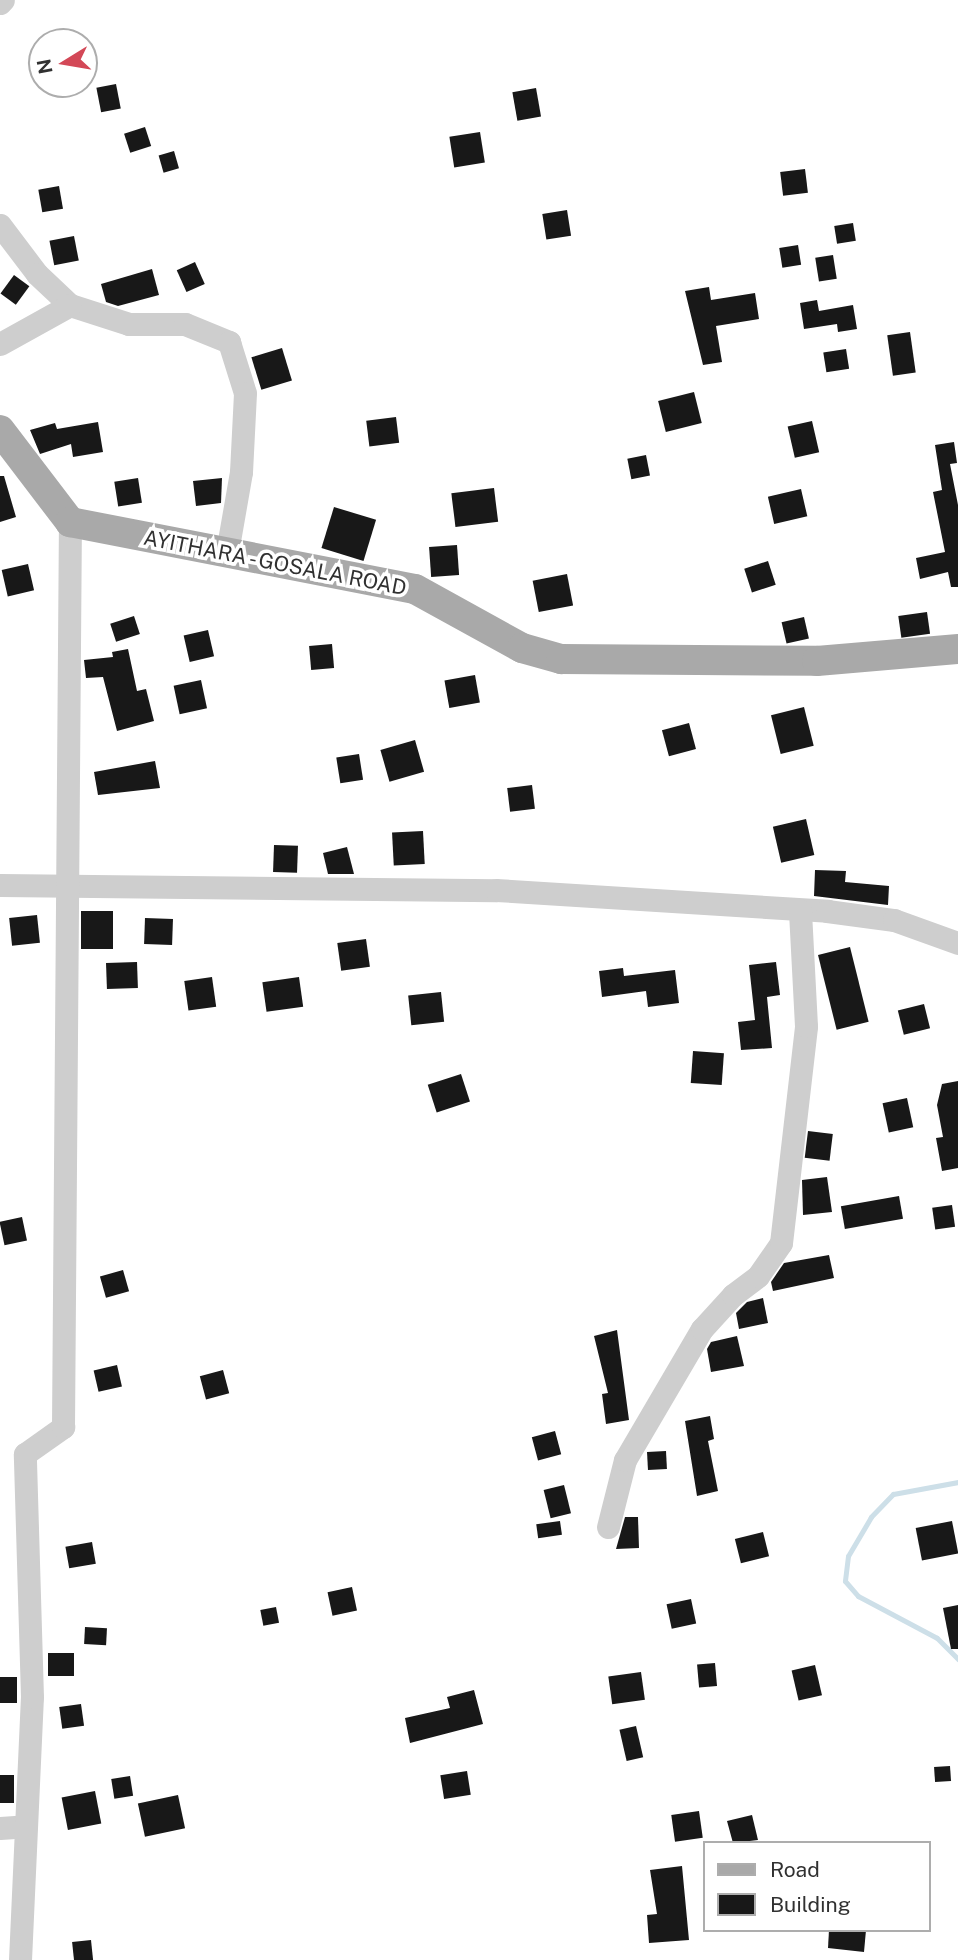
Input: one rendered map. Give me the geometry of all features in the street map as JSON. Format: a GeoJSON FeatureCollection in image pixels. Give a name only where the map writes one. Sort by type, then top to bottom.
{"type":"FeatureCollection","features":[{"type":"Feature","properties":{"kind":"main road"},"geometry":{"type":"LineString","coordinates":[[0,430],[70,522]]}},
{"type":"Feature","properties":{"kind":"main road","name":"AYITHARA - GOSALA ROAD"},"geometry":{"type":"LineString","coordinates":[[70,522],[415,589],[522,648],[561,659],[817,661],[958,649]]}},
{"type":"Feature","properties":{"kind":"street"},"geometry":{"type":"LineString","coordinates":[[0,225],[37,274],[69,305],[129,324],[185,324],[229,342],[245,393],[241,472],[227,552]]}},
{"type":"Feature","properties":{"kind":"street"},"geometry":{"type":"LineString","coordinates":[[0,344],[69,305]]}},
{"type":"Feature","properties":{"kind":"street"},"geometry":{"type":"LineString","coordinates":[[20,1960],[32,1697],[24,1454],[62,1427],[70,522]]}},
{"type":"Feature","properties":{"kind":"street"},"geometry":{"type":"LineString","coordinates":[[0,885],[496,890],[800,909],[894,920],[958,943]]}},
{"type":"Feature","properties":{"kind":"street"},"geometry":{"type":"LineString","coordinates":[[608,1527],[625,1460],[702,1329],[733,1294],[758,1276],[780,1242],[806,1026],[800,909]]}},
{"type":"Feature","properties":{"kind":"street"},"geometry":{"type":"LineString","coordinates":[[0,1828],[26,1826]]}},
{"type":"Feature","properties":{"kind":"building"},"geometry":{"type":"Polygon","coordinates":[[[116,84],[121,109],[101,112],[98,87],[116,84]]]}},
{"type":"Feature","properties":{"kind":"building"},"geometry":{"type":"Polygon","coordinates":[[[536,88],[541,117],[517,121],[512,92],[536,88]]]}},
{"type":"Feature","properties":{"kind":"building"},"geometry":{"type":"Polygon","coordinates":[[[145,127],[151,146],[130,153],[124,134],[145,127]]]}},
{"type":"Feature","properties":{"kind":"building"},"geometry":{"type":"Polygon","coordinates":[[[480,132],[485,163],[454,167],[449,137],[480,132]]]}},
{"type":"Feature","properties":{"kind":"building"},"geometry":{"type":"Polygon","coordinates":[[[174,151],[179,168],[164,173],[159,155],[174,151]]]}},
{"type":"Feature","properties":{"kind":"building"},"geometry":{"type":"Polygon","coordinates":[[[805,169],[808,193],[783,196],[780,172],[805,169]]]}},
{"type":"Feature","properties":{"kind":"building"},"geometry":{"type":"Polygon","coordinates":[[[59,186],[63,209],[42,212],[38,190],[59,186]]]}},
{"type":"Feature","properties":{"kind":"building"},"geometry":{"type":"Polygon","coordinates":[[[567,210],[571,236],[546,240],[542,214],[567,210]]]}},
{"type":"Feature","properties":{"kind":"building"},"geometry":{"type":"Polygon","coordinates":[[[853,223],[856,241],[837,244],[834,226],[853,223]]]}},
{"type":"Feature","properties":{"kind":"building"},"geometry":{"type":"Polygon","coordinates":[[[74,236],[79,261],[54,265],[49,241],[74,236]]]}},
{"type":"Feature","properties":{"kind":"building"},"geometry":{"type":"Polygon","coordinates":[[[798,245],[801,265],[782,268],[779,248],[798,245]]]}},
{"type":"Feature","properties":{"kind":"building"},"geometry":{"type":"Polygon","coordinates":[[[833,255],[837,279],[819,282],[815,258],[833,255]]]}},
{"type":"Feature","properties":{"kind":"building"},"geometry":{"type":"Polygon","coordinates":[[[195,262],[205,284],[186,292],[177,270],[195,262]]]}},
{"type":"Feature","properties":{"kind":"building"},"geometry":{"type":"Polygon","coordinates":[[[152,269],[159,295],[118,306],[106,302],[101,284],[152,269]]]}},
{"type":"Feature","properties":{"kind":"building"},"geometry":{"type":"Polygon","coordinates":[[[14,275],[29,286],[16,305],[0,294],[14,275]]]}},
{"type":"Feature","properties":{"kind":"building"},"geometry":{"type":"Polygon","coordinates":[[[709,287],[711,300],[755,293],[759,319],[716,326],[722,362],[703,365],[685,291],[709,287]]]}},
{"type":"Feature","properties":{"kind":"building"},"geometry":{"type":"Polygon","coordinates":[[[817,300],[819,311],[853,305],[857,329],[838,332],[837,324],[804,329],[800,303],[817,300]]]}},
{"type":"Feature","properties":{"kind":"building"},"geometry":{"type":"Polygon","coordinates":[[[910,332],[916,373],[893,376],[887,335],[910,332]]]}},
{"type":"Feature","properties":{"kind":"building"},"geometry":{"type":"Polygon","coordinates":[[[282,348],[292,381],[261,390],[251,357],[282,348]]]}},
{"type":"Feature","properties":{"kind":"building"},"geometry":{"type":"Polygon","coordinates":[[[846,349],[849,369],[826,372],[823,353],[846,349]]]}},
{"type":"Feature","properties":{"kind":"building"},"geometry":{"type":"Polygon","coordinates":[[[694,392],[702,423],[666,432],[658,401],[694,392]]]}},
{"type":"Feature","properties":{"kind":"building"},"geometry":{"type":"Polygon","coordinates":[[[396,417],[399,443],[369,446],[366,421],[396,417]]]}},
{"type":"Feature","properties":{"kind":"building"},"geometry":{"type":"Polygon","coordinates":[[[812,421],[819,452],[795,458],[788,427],[812,421]]]}},
{"type":"Feature","properties":{"kind":"building"},"geometry":{"type":"Polygon","coordinates":[[[98,422],[103,452],[73,457],[71,444],[40,454],[30,430],[55,423],[57,429],[98,422]]]}},
{"type":"Feature","properties":{"kind":"building"},"geometry":{"type":"Polygon","coordinates":[[[954,442],[957,463],[950,464],[958,505],[958,587],[951,587],[948,572],[920,579],[916,558],[945,552],[933,492],[942,490],[935,445],[954,442]]]}},
{"type":"Feature","properties":{"kind":"building"},"geometry":{"type":"Polygon","coordinates":[[[646,455],[650,476],[631,479],[627,459],[646,455]]]}},
{"type":"Feature","properties":{"kind":"building"},"geometry":{"type":"Polygon","coordinates":[[[0,476],[4,476],[16,517],[0,522],[0,476]]]}},
{"type":"Feature","properties":{"kind":"building"},"geometry":{"type":"Polygon","coordinates":[[[138,478],[142,503],[118,506],[114,482],[138,478]]]}},
{"type":"Feature","properties":{"kind":"building"},"geometry":{"type":"Polygon","coordinates":[[[222,478],[221,503],[196,506],[193,481],[222,478]]]}},
{"type":"Feature","properties":{"kind":"building"},"geometry":{"type":"Polygon","coordinates":[[[494,488],[498,522],[455,527],[451,493],[494,488]]]}},
{"type":"Feature","properties":{"kind":"building"},"geometry":{"type":"Polygon","coordinates":[[[801,489],[807,516],[774,524],[768,497],[801,489]]]}},
{"type":"Feature","properties":{"kind":"building"},"geometry":{"type":"Polygon","coordinates":[[[334,507],[376,520],[364,561],[321,548],[334,507]]]}},
{"type":"Feature","properties":{"kind":"building"},"geometry":{"type":"Polygon","coordinates":[[[457,545],[459,575],[431,577],[429,547],[457,545]]]}},
{"type":"Feature","properties":{"kind":"building"},"geometry":{"type":"Polygon","coordinates":[[[768,561],[776,585],[752,593],[744,569],[768,561]]]}},
{"type":"Feature","properties":{"kind":"building"},"geometry":{"type":"Polygon","coordinates":[[[28,564],[34,590],[8,596],[2,570],[28,564]]]}},
{"type":"Feature","properties":{"kind":"building"},"geometry":{"type":"Polygon","coordinates":[[[567,574],[573,605],[539,612],[533,581],[567,574]]]}},
{"type":"Feature","properties":{"kind":"building"},"geometry":{"type":"Polygon","coordinates":[[[927,612],[930,634],[901,638],[898,616],[927,612]]]}},
{"type":"Feature","properties":{"kind":"building"},"geometry":{"type":"Polygon","coordinates":[[[134,616],[140,634],[116,642],[110,624],[134,616]]]}},
{"type":"Feature","properties":{"kind":"building"},"geometry":{"type":"Polygon","coordinates":[[[804,617],[809,638],[787,644],[782,622],[804,617]]]}},
{"type":"Feature","properties":{"kind":"building"},"geometry":{"type":"Polygon","coordinates":[[[208,630],[214,656],[190,662],[184,636],[208,630]]]}},
{"type":"Feature","properties":{"kind":"building"},"geometry":{"type":"Polygon","coordinates":[[[332,644],[334,668],[311,670],[309,646],[332,644]]]}},
{"type":"Feature","properties":{"kind":"building"},"geometry":{"type":"Polygon","coordinates":[[[128,649],[137,691],[146,689],[154,721],[117,731],[103,677],[86,678],[84,660],[113,657],[112,652],[128,649]]]}},
{"type":"Feature","properties":{"kind":"building"},"geometry":{"type":"Polygon","coordinates":[[[475,675],[480,703],[449,708],[444,680],[475,675]]]}},
{"type":"Feature","properties":{"kind":"building"},"geometry":{"type":"Polygon","coordinates":[[[201,680],[207,708],[180,714],[174,686],[201,680]]]}},
{"type":"Feature","properties":{"kind":"building"},"geometry":{"type":"Polygon","coordinates":[[[804,707],[814,746],[781,754],[771,715],[804,707]]]}},
{"type":"Feature","properties":{"kind":"building"},"geometry":{"type":"Polygon","coordinates":[[[689,723],[696,749],[669,756],[662,730],[689,723]]]}},
{"type":"Feature","properties":{"kind":"building"},"geometry":{"type":"Polygon","coordinates":[[[415,740],[424,772],[389,782],[380,750],[415,740]]]}},
{"type":"Feature","properties":{"kind":"building"},"geometry":{"type":"Polygon","coordinates":[[[359,754],[363,780],[340,783],[336,758],[359,754]]]}},
{"type":"Feature","properties":{"kind":"building"},"geometry":{"type":"Polygon","coordinates":[[[155,761],[160,788],[98,795],[94,772],[155,761]]]}},
{"type":"Feature","properties":{"kind":"building"},"geometry":{"type":"Polygon","coordinates":[[[532,785],[535,809],[510,812],[507,788],[532,785]]]}},
{"type":"Feature","properties":{"kind":"building"},"geometry":{"type":"Polygon","coordinates":[[[806,819],[814,855],[781,863],[773,827],[806,819]]]}},
{"type":"Feature","properties":{"kind":"building"},"geometry":{"type":"Polygon","coordinates":[[[423,831],[425,864],[394,866],[392,833],[423,831]]]}},
{"type":"Feature","properties":{"kind":"building"},"geometry":{"type":"Polygon","coordinates":[[[274,845],[298,846],[297,873],[273,872],[274,845]]]}},
{"type":"Feature","properties":{"kind":"building"},"geometry":{"type":"Polygon","coordinates":[[[347,847],[354,874],[328,874],[323,853],[347,847]]]}},
{"type":"Feature","properties":{"kind":"building"},"geometry":{"type":"Polygon","coordinates":[[[815,870],[846,871],[845,882],[889,886],[888,905],[814,896],[815,870]]]}},
{"type":"Feature","properties":{"kind":"building"},"geometry":{"type":"Polygon","coordinates":[[[81,911],[113,911],[113,949],[81,949],[81,911]]]}},
{"type":"Feature","properties":{"kind":"building"},"geometry":{"type":"Polygon","coordinates":[[[37,915],[40,943],[12,946],[9,918],[37,915]]]}},
{"type":"Feature","properties":{"kind":"building"},"geometry":{"type":"Polygon","coordinates":[[[145,918],[173,919],[172,945],[144,944],[145,918]]]}},
{"type":"Feature","properties":{"kind":"building"},"geometry":{"type":"Polygon","coordinates":[[[366,939],[370,967],[341,971],[337,943],[366,939]]]}},
{"type":"Feature","properties":{"kind":"building"},"geometry":{"type":"Polygon","coordinates":[[[850,947],[869,1022],[837,1030],[818,955],[850,947]]]}},
{"type":"Feature","properties":{"kind":"building"},"geometry":{"type":"Polygon","coordinates":[[[137,962],[138,988],[107,989],[106,963],[137,962]]]}},
{"type":"Feature","properties":{"kind":"building"},"geometry":{"type":"Polygon","coordinates":[[[776,962],[780,995],[767,997],[772,1048],[741,1050],[738,1022],[755,1020],[749,965],[776,962]]]}},
{"type":"Feature","properties":{"kind":"building"},"geometry":{"type":"Polygon","coordinates":[[[623,968],[624,976],[675,970],[679,1003],[648,1007],[646,991],[602,997],[599,971],[623,968]]]}},
{"type":"Feature","properties":{"kind":"building"},"geometry":{"type":"Polygon","coordinates":[[[212,977],[216,1007],[188,1011],[184,981],[212,977]]]}},
{"type":"Feature","properties":{"kind":"building"},"geometry":{"type":"Polygon","coordinates":[[[299,977],[303,1007],[267,1012],[262,982],[299,977]]]}},
{"type":"Feature","properties":{"kind":"building"},"geometry":{"type":"Polygon","coordinates":[[[441,992],[444,1022],[411,1025],[408,995],[441,992]]]}},
{"type":"Feature","properties":{"kind":"building"},"geometry":{"type":"Polygon","coordinates":[[[924,1004],[930,1028],[904,1035],[898,1011],[924,1004]]]}},
{"type":"Feature","properties":{"kind":"building"},"geometry":{"type":"Polygon","coordinates":[[[693,1051],[724,1053],[722,1085],[691,1083],[693,1051]]]}},
{"type":"Feature","properties":{"kind":"building"},"geometry":{"type":"Polygon","coordinates":[[[461,1074],[470,1102],[437,1112],[428,1085],[461,1074]]]}},
{"type":"Feature","properties":{"kind":"building"},"geometry":{"type":"Polygon","coordinates":[[[958,1081],[958,1168],[942,1171],[936,1138],[943,1137],[937,1105],[942,1084],[958,1081]]]}},
{"type":"Feature","properties":{"kind":"building"},"geometry":{"type":"Polygon","coordinates":[[[907,1098],[913,1127],[889,1133],[883,1103],[907,1098]]]}},
{"type":"Feature","properties":{"kind":"building"},"geometry":{"type":"Polygon","coordinates":[[[808,1131],[833,1134],[830,1161],[805,1158],[808,1131]]]}},
{"type":"Feature","properties":{"kind":"building"},"geometry":{"type":"Polygon","coordinates":[[[827,1177],[832,1212],[803,1215],[802,1180],[827,1177]]]}},
{"type":"Feature","properties":{"kind":"building"},"geometry":{"type":"Polygon","coordinates":[[[899,1196],[903,1219],[845,1229],[841,1206],[899,1196]]]}},
{"type":"Feature","properties":{"kind":"building"},"geometry":{"type":"Polygon","coordinates":[[[952,1205],[955,1227],[935,1230],[932,1208],[952,1205]]]}},
{"type":"Feature","properties":{"kind":"building"},"geometry":{"type":"Polygon","coordinates":[[[22,1217],[27,1240],[4,1245],[0,1222],[22,1217]]]}},
{"type":"Feature","properties":{"kind":"building"},"geometry":{"type":"Polygon","coordinates":[[[829,1255],[834,1278],[773,1291],[771,1282],[784,1263],[829,1255]]]}},
{"type":"Feature","properties":{"kind":"building"},"geometry":{"type":"Polygon","coordinates":[[[123,1270],[129,1291],[106,1298],[100,1277],[123,1270]]]}},
{"type":"Feature","properties":{"kind":"building"},"geometry":{"type":"Polygon","coordinates":[[[763,1298],[768,1323],[739,1329],[736,1313],[747,1302],[763,1298]]]}},
{"type":"Feature","properties":{"kind":"building"},"geometry":{"type":"Polygon","coordinates":[[[617,1330],[629,1420],[606,1424],[602,1394],[608,1393],[594,1336],[617,1330]]]}},
{"type":"Feature","properties":{"kind":"building"},"geometry":{"type":"Polygon","coordinates":[[[737,1336],[744,1366],[711,1372],[707,1349],[711,1342],[737,1336]]]}},
{"type":"Feature","properties":{"kind":"building"},"geometry":{"type":"Polygon","coordinates":[[[117,1365],[122,1386],[99,1392],[94,1370],[117,1365]]]}},
{"type":"Feature","properties":{"kind":"building"},"geometry":{"type":"Polygon","coordinates":[[[223,1370],[229,1393],[206,1399],[200,1376],[223,1370]]]}},
{"type":"Feature","properties":{"kind":"building"},"geometry":{"type":"Polygon","coordinates":[[[710,1416],[714,1439],[708,1441],[718,1491],[697,1496],[685,1421],[710,1416]]]}},
{"type":"Feature","properties":{"kind":"building"},"geometry":{"type":"Polygon","coordinates":[[[555,1431],[561,1454],[538,1460],[532,1437],[555,1431]]]}},
{"type":"Feature","properties":{"kind":"building"},"geometry":{"type":"Polygon","coordinates":[[[666,1451],[667,1469],[648,1470],[647,1452],[666,1451]]]}},
{"type":"Feature","properties":{"kind":"building"},"geometry":{"type":"Polygon","coordinates":[[[564,1485],[571,1513],[551,1518],[544,1490],[564,1485]]]}},
{"type":"Feature","properties":{"kind":"building"},"geometry":{"type":"Polygon","coordinates":[[[625,1517],[638,1517],[639,1548],[616,1549],[625,1517]]]}},
{"type":"Feature","properties":{"kind":"building"},"geometry":{"type":"Polygon","coordinates":[[[560,1521],[562,1535],[538,1538],[536,1524],[560,1521]]]}},
{"type":"Feature","properties":{"kind":"building"},"geometry":{"type":"Polygon","coordinates":[[[952,1521],[958,1553],[922,1560],[916,1528],[952,1521]]]}},
{"type":"Feature","properties":{"kind":"building"},"geometry":{"type":"Polygon","coordinates":[[[763,1532],[769,1556],[741,1563],[735,1539],[763,1532]]]}},
{"type":"Feature","properties":{"kind":"building"},"geometry":{"type":"Polygon","coordinates":[[[92,1542],[96,1564],[69,1568],[65,1547],[92,1542]]]}},
{"type":"Feature","properties":{"kind":"building"},"geometry":{"type":"Polygon","coordinates":[[[352,1587],[357,1610],[333,1616],[328,1592],[352,1587]]]}},
{"type":"Feature","properties":{"kind":"building"},"geometry":{"type":"Polygon","coordinates":[[[691,1599],[696,1623],[672,1629],[667,1604],[691,1599]]]}},
{"type":"Feature","properties":{"kind":"building"},"geometry":{"type":"Polygon","coordinates":[[[958,1605],[958,1649],[951,1649],[943,1608],[958,1605]]]}},
{"type":"Feature","properties":{"kind":"building"},"geometry":{"type":"Polygon","coordinates":[[[276,1607],[279,1623],[263,1626],[260,1610],[276,1607]]]}},
{"type":"Feature","properties":{"kind":"building"},"geometry":{"type":"Polygon","coordinates":[[[85,1627],[107,1628],[106,1645],[84,1644],[85,1627]]]}},
{"type":"Feature","properties":{"kind":"building"},"geometry":{"type":"Polygon","coordinates":[[[48,1653],[74,1653],[74,1676],[48,1676],[48,1653]]]}},
{"type":"Feature","properties":{"kind":"building"},"geometry":{"type":"Polygon","coordinates":[[[715,1663],[717,1686],[699,1687],[697,1665],[715,1663]]]}},
{"type":"Feature","properties":{"kind":"building"},"geometry":{"type":"Polygon","coordinates":[[[815,1665],[822,1695],[799,1701],[792,1670],[815,1665]]]}},
{"type":"Feature","properties":{"kind":"building"},"geometry":{"type":"Polygon","coordinates":[[[641,1672],[645,1700],[612,1704],[608,1677],[641,1672]]]}},
{"type":"Feature","properties":{"kind":"building"},"geometry":{"type":"Polygon","coordinates":[[[0,1677],[17,1677],[17,1703],[0,1703],[0,1677]]]}},
{"type":"Feature","properties":{"kind":"building"},"geometry":{"type":"Polygon","coordinates":[[[474,1690],[483,1724],[410,1743],[405,1718],[450,1708],[447,1697],[474,1690]]]}},
{"type":"Feature","properties":{"kind":"building"},"geometry":{"type":"Polygon","coordinates":[[[81,1704],[84,1726],[62,1729],[59,1707],[81,1704]]]}},
{"type":"Feature","properties":{"kind":"building"},"geometry":{"type":"Polygon","coordinates":[[[636,1726],[643,1757],[627,1761],[619,1730],[636,1726]]]}},
{"type":"Feature","properties":{"kind":"building"},"geometry":{"type":"Polygon","coordinates":[[[950,1766],[951,1781],[935,1782],[934,1767],[950,1766]]]}},
{"type":"Feature","properties":{"kind":"building"},"geometry":{"type":"Polygon","coordinates":[[[467,1771],[471,1795],[444,1799],[440,1775],[467,1771]]]}},
{"type":"Feature","properties":{"kind":"building"},"geometry":{"type":"Polygon","coordinates":[[[0,1775],[14,1775],[14,1803],[0,1803],[0,1775]]]}},
{"type":"Feature","properties":{"kind":"building"},"geometry":{"type":"Polygon","coordinates":[[[130,1776],[133,1796],[114,1799],[111,1779],[130,1776]]]}},
{"type":"Feature","properties":{"kind":"building"},"geometry":{"type":"Polygon","coordinates":[[[95,1791],[101,1823],[68,1830],[62,1797],[95,1791]]]}},
{"type":"Feature","properties":{"kind":"building"},"geometry":{"type":"Polygon","coordinates":[[[178,1795],[185,1828],[145,1837],[138,1804],[178,1795]]]}},
{"type":"Feature","properties":{"kind":"building"},"geometry":{"type":"Polygon","coordinates":[[[699,1811],[703,1838],[675,1842],[671,1815],[699,1811]]]}},
{"type":"Feature","properties":{"kind":"building"},"geometry":{"type":"Polygon","coordinates":[[[752,1815],[758,1840],[732,1841],[727,1821],[752,1815]]]}},
{"type":"Feature","properties":{"kind":"building"},"geometry":{"type":"Polygon","coordinates":[[[682,1866],[689,1940],[649,1943],[647,1915],[657,1914],[650,1870],[682,1866]]]}},
{"type":"Feature","properties":{"kind":"building"},"geometry":{"type":"Polygon","coordinates":[[[829,1932],[866,1932],[864,1952],[828,1948],[829,1932]]]}},
{"type":"Feature","properties":{"kind":"building"},"geometry":{"type":"Polygon","coordinates":[[[91,1940],[93,1960],[74,1960],[72,1942],[91,1940]]]}},
{"type":"Feature","properties":{"kind":"waterway"},"geometry":{"type":"LineString","coordinates":[[958,1482],[893,1494],[871,1517],[848,1556],[845,1581],[858,1596],[937,1638],[958,1659]]}}]}
